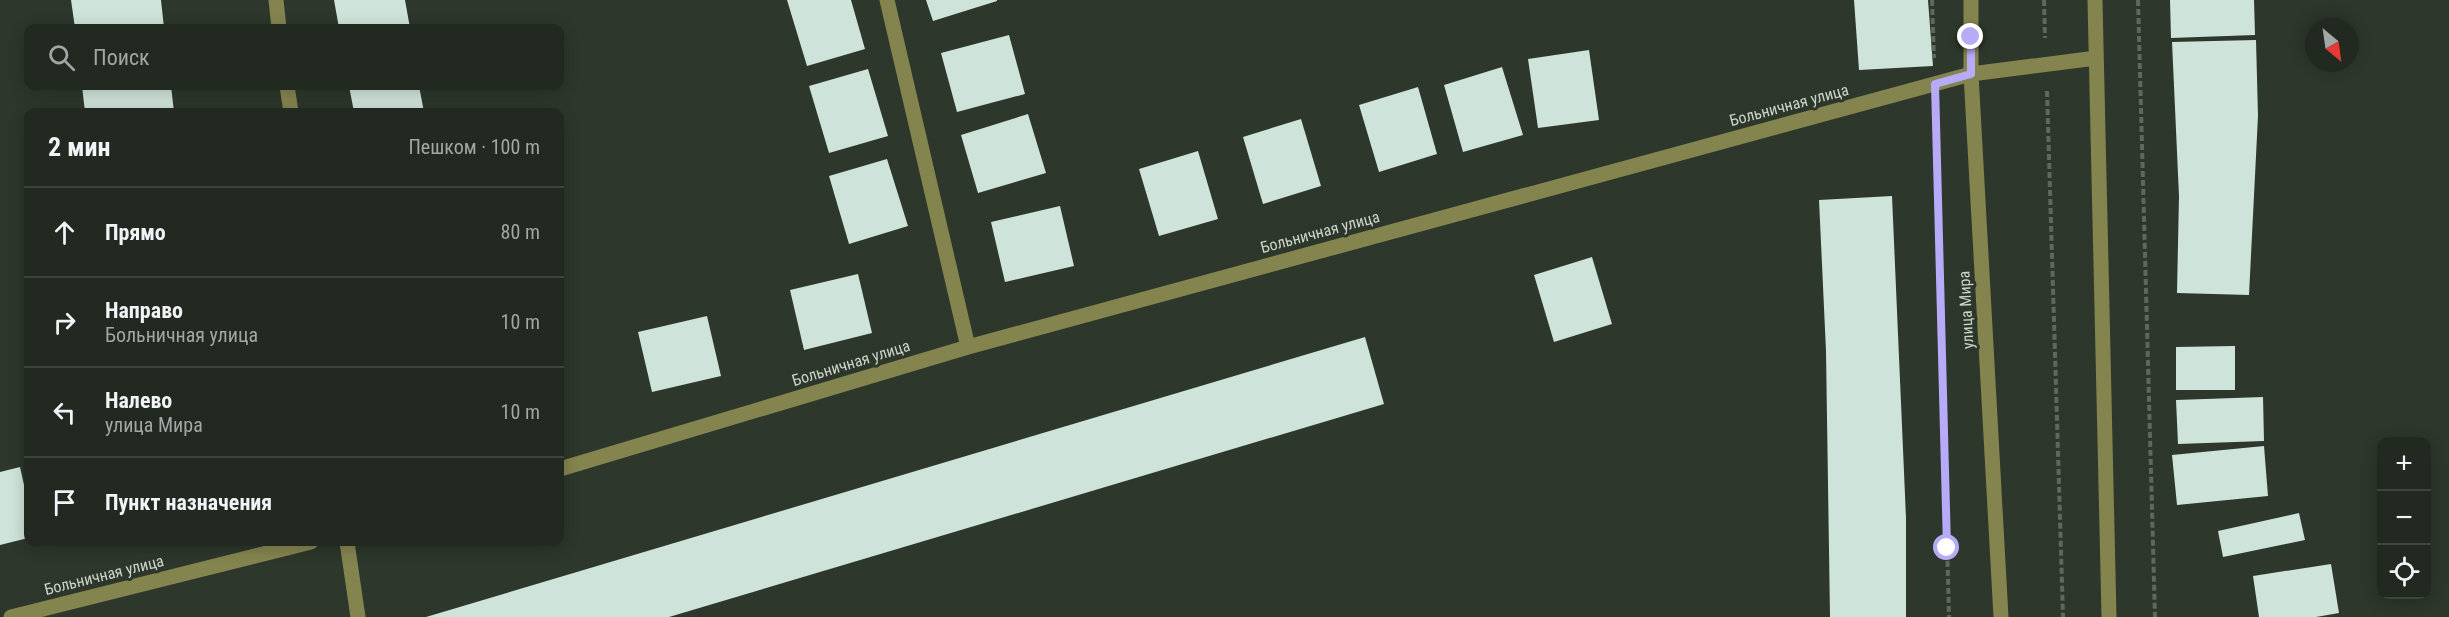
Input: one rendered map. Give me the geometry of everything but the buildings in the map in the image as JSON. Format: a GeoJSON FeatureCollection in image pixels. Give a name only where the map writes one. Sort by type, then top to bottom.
{"type":"FeatureCollection","features":[{"type":"Feature","properties":{"kind":"street"},"geometry":{"type":"LineString","coordinates":[[276,0],[279,24]]}},
{"type":"Feature","properties":{"kind":"street"},"geometry":{"type":"LineString","coordinates":[[886,0],[968,346]]}},
{"type":"Feature","properties":{"kind":"street","name":"улица Мира"},"geometry":{"type":"LineString","coordinates":[[1971,0],[1971,74],[2001,617]]}},
{"type":"Feature","properties":{"kind":"street"},"geometry":{"type":"LineString","coordinates":[[2095,0],[2109,617]]}},
{"type":"Feature","properties":{"kind":"street","name":"Больничная улица"},"geometry":{"type":"LineString","coordinates":[[564,468],[968,346],[1971,74],[2096,58]]}},
{"type":"Feature","properties":{"kind":"street"},"geometry":{"type":"LineString","coordinates":[[288,90],[290,108]]}},
{"type":"Feature","properties":{"kind":"street","name":"Больничная улица"},"geometry":{"type":"LineString","coordinates":[[11,617],[295,546]]}},
{"type":"Feature","properties":{"kind":"street"},"geometry":{"type":"LineString","coordinates":[[348,546],[358,617]]}},
{"type":"Feature","properties":{"kind":"path"},"geometry":{"type":"LineString","coordinates":[[1932,0],[1949,617]]}},
{"type":"Feature","properties":{"kind":"path"},"geometry":{"type":"LineString","coordinates":[[2044,0],[2063,617]]}},
{"type":"Feature","properties":{"kind":"path"},"geometry":{"type":"LineString","coordinates":[[2138,0],[2155,617]]}},
{"type":"Feature","properties":{"kind":"route"},"geometry":{"type":"LineString","coordinates":[[1947,548],[1935,84],[1971,74],[1971,37]]}}]}
